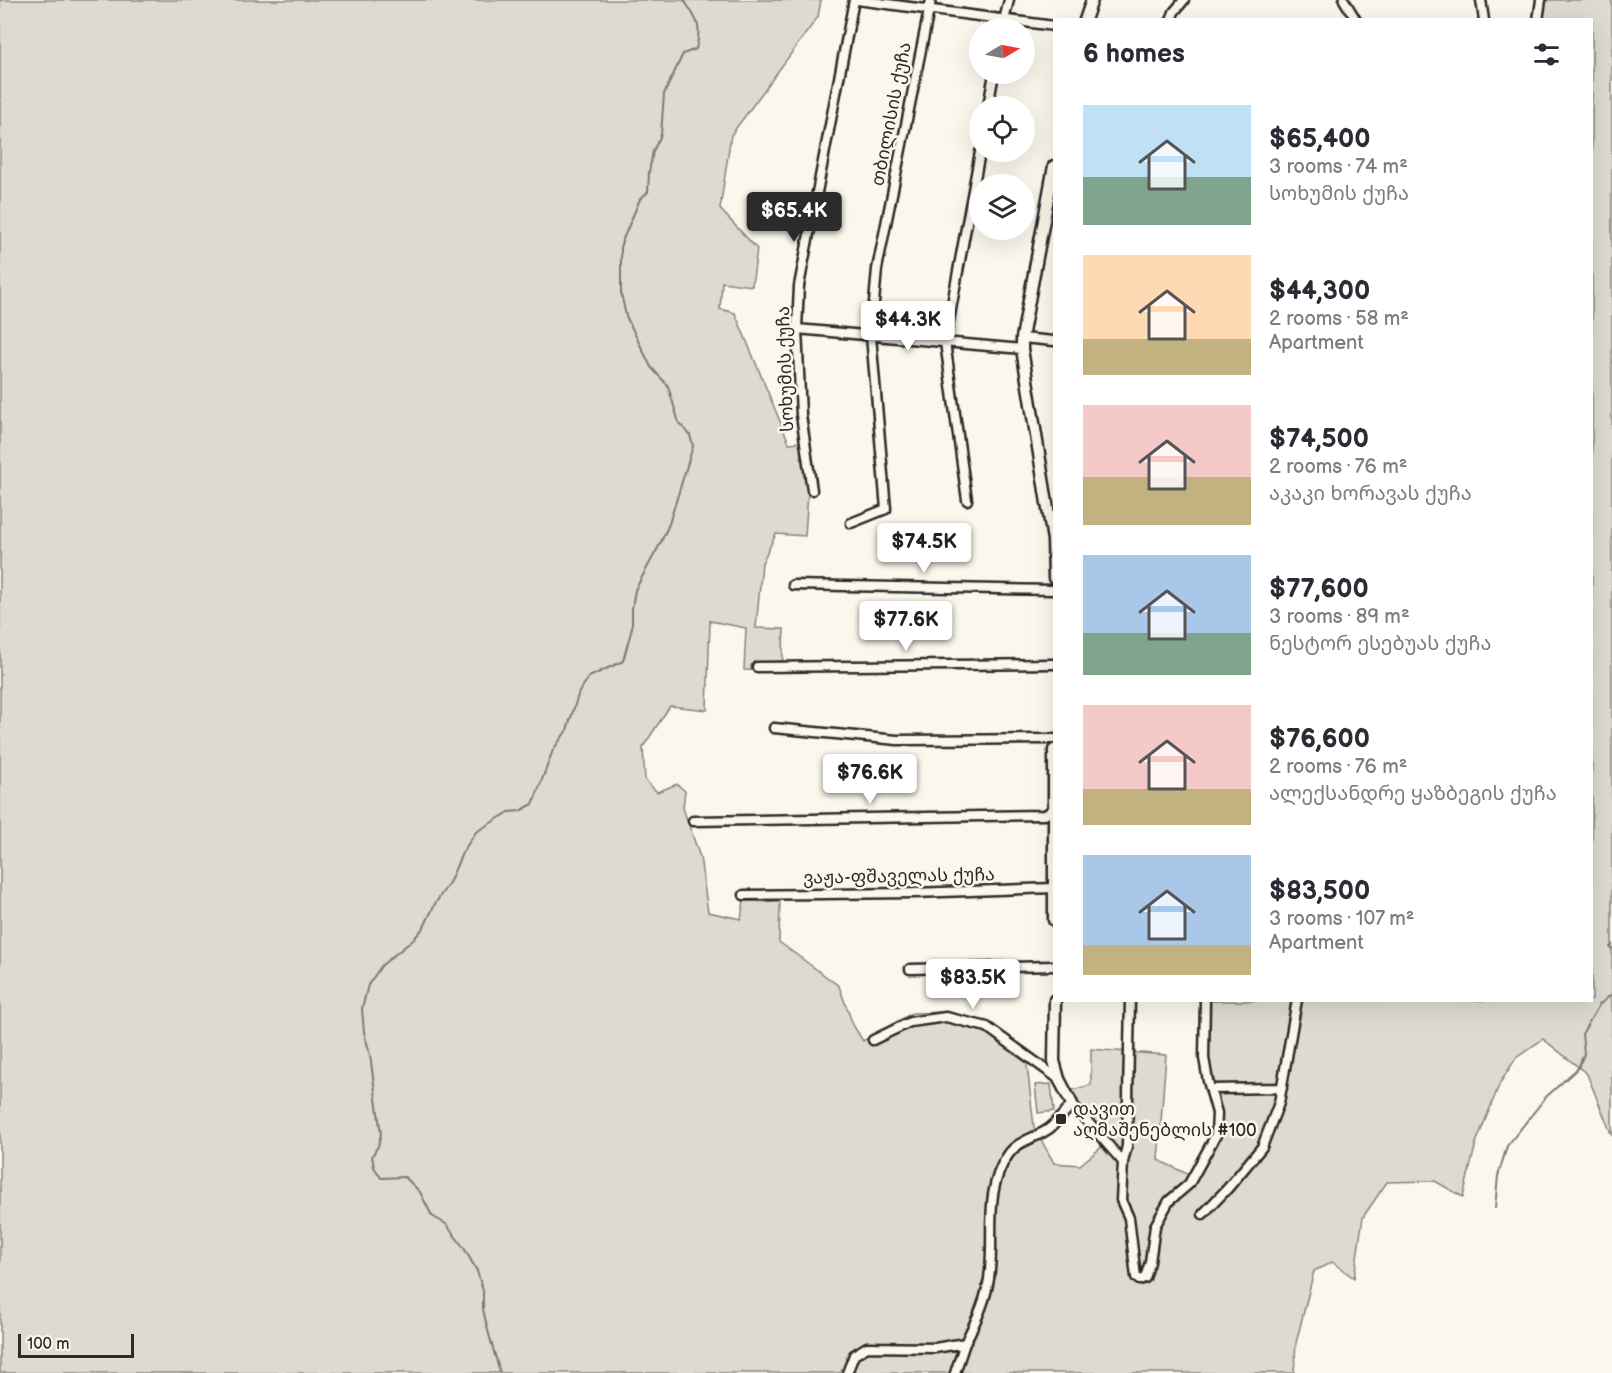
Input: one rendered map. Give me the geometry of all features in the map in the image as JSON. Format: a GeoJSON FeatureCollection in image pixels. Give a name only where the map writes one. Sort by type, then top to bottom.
{"type":"FeatureCollection","features":[{"type":"Feature","properties":{"kind":"street","name":"სოხუმის ქუჩა"},"geometry":{"type":"LineString","coordinates":[[812,490],[801,415],[797,329],[799,286],[855,0],[929,4],[981,18]]}},
{"type":"Feature","properties":{"kind":"street"},"geometry":{"type":"LineString","coordinates":[[1004,18],[1009,0]]}},
{"type":"Feature","properties":{"kind":"street"},"geometry":{"type":"LineString","coordinates":[[1086,18],[1092,0]]}},
{"type":"Feature","properties":{"kind":"street"},"geometry":{"type":"LineString","coordinates":[[1172,18],[1184,0]]}},
{"type":"Feature","properties":{"kind":"street"},"geometry":{"type":"LineString","coordinates":[[1344,0],[1355,18]]}},
{"type":"Feature","properties":{"kind":"street"},"geometry":{"type":"LineString","coordinates":[[1481,0],[1484,18]]}},
{"type":"Feature","properties":{"kind":"street"},"geometry":{"type":"LineString","coordinates":[[1538,18],[1541,0]]}},
{"type":"Feature","properties":{"kind":"street","name":"თბილისის ქუჩა"},"geometry":{"type":"LineString","coordinates":[[851,523],[886,509],[871,336],[877,269],[929,4]]}},
{"type":"Feature","properties":{"kind":"street","name":"სოხუმის ქუჩა"},"geometry":{"type":"LineString","coordinates":[[1035,25],[1053,26]]}},
{"type":"Feature","properties":{"kind":"street"},"geometry":{"type":"LineString","coordinates":[[966,500],[945,342],[978,162]]}},
{"type":"Feature","properties":{"kind":"street"},"geometry":{"type":"LineString","coordinates":[[1053,172],[1022,344],[1053,540]]}},
{"type":"Feature","properties":{"kind":"street"},"geometry":{"type":"LineString","coordinates":[[797,329],[945,342],[1022,344],[1053,341]]}},
{"type":"Feature","properties":{"kind":"street"},"geometry":{"type":"LineString","coordinates":[[793,585],[1053,590]]}},
{"type":"Feature","properties":{"kind":"street"},"geometry":{"type":"LineString","coordinates":[[757,667],[1053,664]]}},
{"type":"Feature","properties":{"kind":"street"},"geometry":{"type":"LineString","coordinates":[[774,728],[897,740],[1053,738]]}},
{"type":"Feature","properties":{"kind":"street"},"geometry":{"type":"LineString","coordinates":[[693,821],[1045,815],[1053,809]]}},
{"type":"Feature","properties":{"kind":"street","name":"ვაჟა-ფშაველას ქუჩა"},"geometry":{"type":"LineString","coordinates":[[744,895],[914,893],[1053,888]]}},
{"type":"Feature","properties":{"kind":"street"},"geometry":{"type":"LineString","coordinates":[[910,969],[1053,966]]}},
{"type":"Feature","properties":{"kind":"street"},"geometry":{"type":"LineString","coordinates":[[1054,1002],[1054,1061],[1059,1079],[1072,1104],[1123,1162]]}},
{"type":"Feature","properties":{"kind":"street"},"geometry":{"type":"LineString","coordinates":[[1130,1002],[1127,1146],[1123,1162],[1121,1200],[1129,1218],[1136,1277],[1139,1280],[1145,1278],[1150,1262],[1155,1226],[1169,1201],[1189,1184],[1216,1135],[1217,1113],[1204,1058],[1205,1002]]}},
{"type":"Feature","properties":{"kind":"street"},"geometry":{"type":"LineString","coordinates":[[1203,1214],[1262,1147],[1279,1103],[1297,1002]]}},
{"type":"Feature","properties":{"kind":"street"},"geometry":{"type":"LineString","coordinates":[[873,1040],[910,1022],[946,1017],[987,1027],[1059,1079]]}},
{"type":"Feature","properties":{"kind":"street"},"geometry":{"type":"LineString","coordinates":[[1212,1089],[1282,1088]]}},
{"type":"Feature","properties":{"kind":"street"},"geometry":{"type":"LineString","coordinates":[[955,1373],[965,1342],[982,1311],[990,1270],[990,1216],[996,1175],[1010,1152],[1027,1139],[1049,1129],[1072,1104]]}},
{"type":"Feature","properties":{"kind":"street"},"geometry":{"type":"LineString","coordinates":[[847,1373],[854,1355],[867,1347],[935,1348],[965,1342]]}},
{"type":"Feature","properties":{"kind":"shaded area"},"geometry":{"type":"Polygon","coordinates":[[[0,0],[821,0],[818,17],[731,135],[720,209],[757,249],[752,286],[722,282],[720,309],[735,313],[789,443],[801,442],[808,492],[805,536],[776,534],[762,563],[756,628],[784,629],[782,671],[744,670],[746,628],[710,621],[707,710],[670,706],[643,747],[645,780],[657,792],[677,784],[685,791],[683,808],[700,857],[708,912],[741,919],[744,901],[780,902],[779,942],[839,986],[853,1025],[863,1041],[912,1013],[950,1012],[992,1033],[1026,1056],[1034,1127],[1054,1163],[1080,1165],[1110,1140],[1074,1104],[1068,1091],[1091,1085],[1091,1049],[1166,1055],[1158,1160],[1196,1178],[1221,1135],[1219,1095],[1208,1064],[1210,1002],[1593,1002],[1593,18],[1541,18],[1545,0],[1612,0],[1612,1136],[1587,1074],[1543,1039],[1516,1058],[1500,1083],[1476,1143],[1463,1197],[1435,1181],[1387,1182],[1363,1217],[1354,1278],[1332,1262],[1314,1271],[1296,1343],[1294,1373],[0,1373],[0,0]]]}},
{"type":"Feature","properties":{"kind":"shaded area"},"geometry":{"type":"Polygon","coordinates":[[[1051,1084],[1054,1111],[1038,1113],[1035,1085],[1051,1084]]]}},
{"type":"Feature","properties":{"kind":"waterway"},"geometry":{"type":"LineString","coordinates":[[500,1373],[483,1309],[483,1291],[477,1271],[464,1248],[446,1224],[432,1216],[420,1192],[405,1177],[381,1178],[374,1167],[372,1156],[381,1134],[362,1009],[368,985],[382,965],[413,940],[424,927],[450,881],[462,853],[476,832],[509,812],[520,811],[533,804],[553,750],[567,730],[579,692],[589,677],[623,661],[632,628],[635,590],[669,524],[693,446],[690,435],[679,423],[668,386],[651,367],[626,316],[621,293],[621,244],[640,199],[648,192],[653,151],[661,135],[664,94],[683,54],[696,49],[697,23],[684,0]]}},
{"type":"Feature","properties":{"kind":"waterway"},"geometry":{"type":"LineString","coordinates":[[1612,945],[1610,947],[1612,949]]}},
{"type":"Feature","properties":{"kind":"waterway"},"geometry":{"type":"LineString","coordinates":[[1495,1208],[1498,1176],[1507,1146],[1546,1097],[1578,1068],[1584,1054],[1582,1034],[1599,1005],[1612,994]]}},
{"type":"Feature","properties":{"kind":"place","name":"დავით აღმაშენებლის #100"},"geometry":{"type":"Point","coordinates":[1061,1119]}}]}
